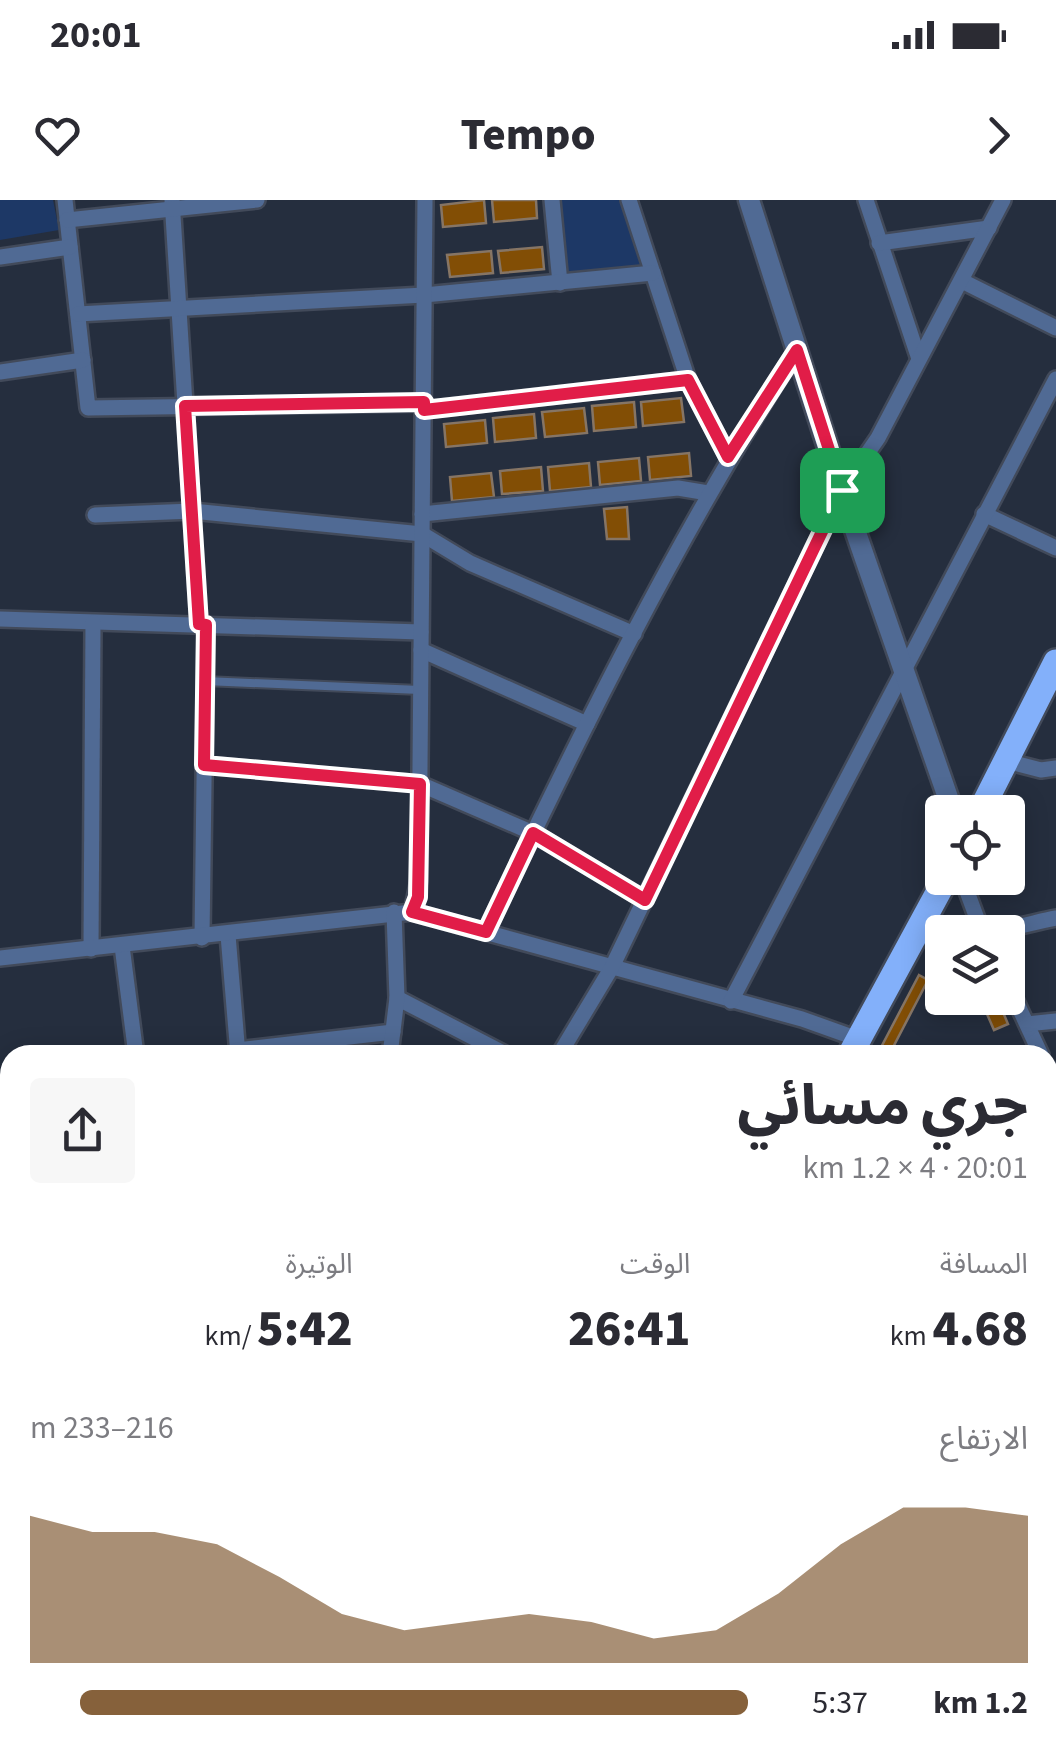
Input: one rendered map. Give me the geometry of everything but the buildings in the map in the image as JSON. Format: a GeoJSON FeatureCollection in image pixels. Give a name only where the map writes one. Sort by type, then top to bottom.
{"type":"FeatureCollection","features":[{"type":"Feature","properties":{"kind":"highway"},"geometry":{"type":"LineString","coordinates":[[989,795],[1056,662]]}},
{"type":"Feature","properties":{"kind":"highway"},"geometry":{"type":"LineString","coordinates":[[855,1045],[937,895]]}},
{"type":"Feature","properties":{"kind":"street"},"geometry":{"type":"LineString","coordinates":[[65,200],[88,408],[424,406],[688,380]]}},
{"type":"Feature","properties":{"kind":"street"},"geometry":{"type":"LineString","coordinates":[[67,220],[172,204],[257,200]]}},
{"type":"Feature","properties":{"kind":"street"},"geometry":{"type":"LineString","coordinates":[[412,912],[418,897],[425,200]]}},
{"type":"Feature","properties":{"kind":"street"},"geometry":{"type":"LineString","coordinates":[[552,200],[560,284]]}},
{"type":"Feature","properties":{"kind":"street"},"geometry":{"type":"LineString","coordinates":[[629,200],[688,380],[728,457]]}},
{"type":"Feature","properties":{"kind":"street"},"geometry":{"type":"LineString","coordinates":[[749,200],[842,490],[948,795]]}},
{"type":"Feature","properties":{"kind":"street"},"geometry":{"type":"LineString","coordinates":[[866,200],[919,360]]}},
{"type":"Feature","properties":{"kind":"street"},"geometry":{"type":"LineString","coordinates":[[565,1045],[612,967],[842,490],[878,438],[1002,200]]}},
{"type":"Feature","properties":{"kind":"street"},"geometry":{"type":"LineString","coordinates":[[172,204],[205,681],[202,938]]}},
{"type":"Feature","properties":{"kind":"street"},"geometry":{"type":"LineString","coordinates":[[879,243],[989,228]]}},
{"type":"Feature","properties":{"kind":"street"},"geometry":{"type":"LineString","coordinates":[[0,257],[70,247]]}},
{"type":"Feature","properties":{"kind":"street"},"geometry":{"type":"LineString","coordinates":[[78,314],[424,296],[652,274]]}},
{"type":"Feature","properties":{"kind":"street"},"geometry":{"type":"LineString","coordinates":[[962,281],[1056,328]]}},
{"type":"Feature","properties":{"kind":"street"},"geometry":{"type":"LineString","coordinates":[[486,932],[586,724],[708,493],[797,350]]}},
{"type":"Feature","properties":{"kind":"street"},"geometry":{"type":"LineString","coordinates":[[0,372],[83,360]]}},
{"type":"Feature","properties":{"kind":"street"},"geometry":{"type":"LineString","coordinates":[[731,1001],[1056,379]]}},
{"type":"Feature","properties":{"kind":"street"},"geometry":{"type":"LineString","coordinates":[[422,514],[678,488],[708,493]]}},
{"type":"Feature","properties":{"kind":"street"},"geometry":{"type":"LineString","coordinates":[[94,515],[192,512],[422,534],[470,563],[634,634]]}},
{"type":"Feature","properties":{"kind":"street"},"geometry":{"type":"LineString","coordinates":[[984,514],[1056,548]]}},
{"type":"Feature","properties":{"kind":"street"},"geometry":{"type":"LineString","coordinates":[[0,618],[422,632]]}},
{"type":"Feature","properties":{"kind":"street"},"geometry":{"type":"LineString","coordinates":[[91,949],[93,624]]}},
{"type":"Feature","properties":{"kind":"street"},"geometry":{"type":"LineString","coordinates":[[421,650],[586,724]]}},
{"type":"Feature","properties":{"kind":"street"},"geometry":{"type":"LineString","coordinates":[[1006,761],[1041,770],[1056,768]]}},
{"type":"Feature","properties":{"kind":"street"},"geometry":{"type":"LineString","coordinates":[[204,765],[420,784],[533,833],[645,900]]}},
{"type":"Feature","properties":{"kind":"street"},"geometry":{"type":"LineString","coordinates":[[391,1045],[397,998],[394,912]]}},
{"type":"Feature","properties":{"kind":"street"},"geometry":{"type":"LineString","coordinates":[[0,958],[412,912],[731,1001],[849,1045]]}},
{"type":"Feature","properties":{"kind":"street"},"geometry":{"type":"LineString","coordinates":[[1025,924],[1056,918]]}},
{"type":"Feature","properties":{"kind":"street"},"geometry":{"type":"LineString","coordinates":[[228,935],[237,1045]]}},
{"type":"Feature","properties":{"kind":"street"},"geometry":{"type":"LineString","coordinates":[[911,945],[925,936]]}},
{"type":"Feature","properties":{"kind":"street"},"geometry":{"type":"LineString","coordinates":[[122,946],[135,1045]]}},
{"type":"Feature","properties":{"kind":"street"},"geometry":{"type":"LineString","coordinates":[[397,998],[477,1045]]}},
{"type":"Feature","properties":{"kind":"street"},"geometry":{"type":"LineString","coordinates":[[1023,1015],[1037,1045]]}},
{"type":"Feature","properties":{"kind":"street"},"geometry":{"type":"LineString","coordinates":[[1027,1024],[1056,1021]]}},
{"type":"Feature","properties":{"kind":"street"},"geometry":{"type":"LineString","coordinates":[[297,1045],[393,1032]]}},
{"type":"Feature","properties":{"kind":"lane"},"geometry":{"type":"LineString","coordinates":[[205,681],[421,690]]}},
{"type":"Feature","properties":{"kind":"shaded area"},"geometry":{"type":"Polygon","coordinates":[[[0,200],[53,200],[59,230],[0,240],[0,200]]]}},
{"type":"Feature","properties":{"kind":"shaded area"},"geometry":{"type":"Polygon","coordinates":[[[560,200],[620,200],[641,267],[568,273],[560,200]]]}},
{"type":"Feature","properties":{"kind":"route"},"geometry":{"type":"LineString","coordinates":[[797,350],[842,490],[645,900],[533,833],[486,932],[412,912],[418,897],[420,784],[204,765],[206,625],[199,624],[185,406],[424,402],[424,410],[688,380],[728,457],[797,350]]}}]}
